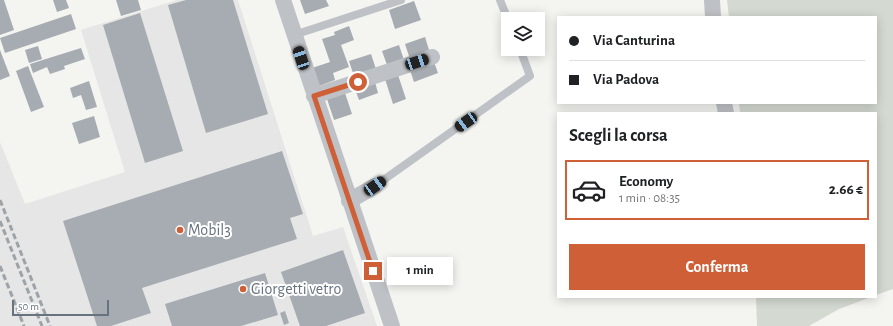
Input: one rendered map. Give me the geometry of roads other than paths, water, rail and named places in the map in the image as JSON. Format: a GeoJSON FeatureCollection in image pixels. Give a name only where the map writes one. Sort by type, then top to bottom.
{"type":"FeatureCollection","features":[{"type":"Feature","properties":{"kind":"street"},"geometry":{"type":"LineString","coordinates":[[283,0],[392,326]]}},
{"type":"Feature","properties":{"kind":"street"},"geometry":{"type":"LineString","coordinates":[[712,0],[713,16]]}},
{"type":"Feature","properties":{"kind":"street"},"geometry":{"type":"LineString","coordinates":[[314,96],[432,57]]}},
{"type":"Feature","properties":{"kind":"street"},"geometry":{"type":"LineString","coordinates":[[349,201],[375,186]]}},
{"type":"Feature","properties":{"kind":"lane"},"geometry":{"type":"LineString","coordinates":[[294,35],[401,0]]}},
{"type":"Feature","properties":{"kind":"lane"},"geometry":{"type":"LineString","coordinates":[[500,0],[505,12]]}},
{"type":"Feature","properties":{"kind":"lane"},"geometry":{"type":"LineString","coordinates":[[375,186],[530,76],[523,56]]}},
{"type":"Feature","properties":{"kind":"railway"},"geometry":{"type":"LineString","coordinates":[[0,200],[50,326]]}},
{"type":"Feature","properties":{"kind":"railway"},"geometry":{"type":"LineString","coordinates":[[0,221],[42,326]]}},
{"type":"Feature","properties":{"kind":"railway"},"geometry":{"type":"LineString","coordinates":[[0,266],[24,326]]}},
{"type":"Feature","properties":{"kind":"place","name":"Mobil3"},"geometry":{"type":"Point","coordinates":[180,230]}},
{"type":"Feature","properties":{"kind":"place","name":"Giorgetti vetro"},"geometry":{"type":"Point","coordinates":[243,289]}}]}
